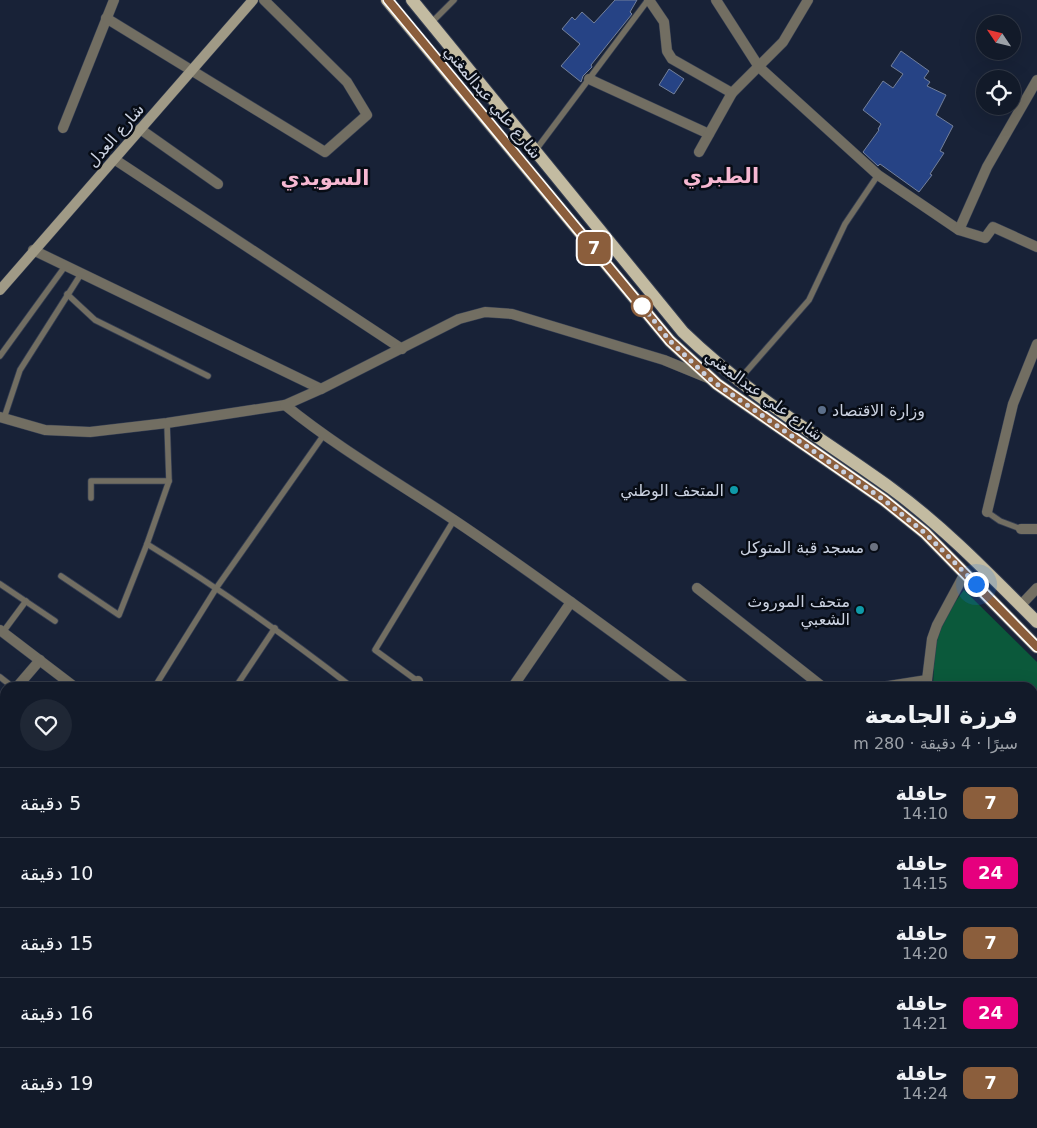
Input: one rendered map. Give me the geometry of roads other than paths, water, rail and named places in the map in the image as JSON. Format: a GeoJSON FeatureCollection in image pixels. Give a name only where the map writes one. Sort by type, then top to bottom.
{"type":"FeatureCollection","features":[{"type":"Feature","properties":{"kind":"main road","name":"شارع علي عبدالمغني"},"geometry":{"type":"LineString","coordinates":[[388,0],[670,341],[711,380],[884,500],[925,533],[1037,646]]}},
{"type":"Feature","properties":{"kind":"main road","name":"شارع علي عبدالمغني"},"geometry":{"type":"LineString","coordinates":[[412,0],[683,332],[712,360],[738,381],[892,490],[938,525],[1037,622]]}},
{"type":"Feature","properties":{"kind":"main road"},"geometry":{"type":"LineString","coordinates":[[670,341],[683,332]]}},
{"type":"Feature","properties":{"kind":"street"},"geometry":{"type":"LineString","coordinates":[[63,128],[114,0]]}},
{"type":"Feature","properties":{"kind":"street","name":"شارع العدل"},"geometry":{"type":"LineString","coordinates":[[0,290],[33,250],[194,70],[253,0]]}},
{"type":"Feature","properties":{"kind":"street"},"geometry":{"type":"LineString","coordinates":[[106,18],[194,70],[274,123],[325,152],[367,115],[347,82],[264,0]]}},
{"type":"Feature","properties":{"kind":"street"},"geometry":{"type":"LineString","coordinates":[[649,0],[664,22],[667,51],[672,59],[732,94]]}},
{"type":"Feature","properties":{"kind":"street"},"geometry":{"type":"LineString","coordinates":[[716,0],[759,67],[878,175],[959,230],[985,238],[993,227],[1037,246]]}},
{"type":"Feature","properties":{"kind":"street"},"geometry":{"type":"LineString","coordinates":[[699,152],[732,94],[783,42],[808,0]]}},
{"type":"Feature","properties":{"kind":"street"},"geometry":{"type":"LineString","coordinates":[[589,79],[709,134]]}},
{"type":"Feature","properties":{"kind":"street"},"geometry":{"type":"LineString","coordinates":[[959,230],[995,152],[1037,80]]}},
{"type":"Feature","properties":{"kind":"street"},"geometry":{"type":"LineString","coordinates":[[140,129],[218,184]]}},
{"type":"Feature","properties":{"kind":"street"},"geometry":{"type":"LineString","coordinates":[[114,159],[402,349]]}},
{"type":"Feature","properties":{"kind":"street"},"geometry":{"type":"LineString","coordinates":[[33,250],[321,389]]}},
{"type":"Feature","properties":{"kind":"street"},"geometry":{"type":"LineString","coordinates":[[2,417],[46,430],[75,432],[167,423],[285,405],[467,316],[485,312],[503,313],[664,360],[711,380]]}},
{"type":"Feature","properties":{"kind":"street"},"geometry":{"type":"LineString","coordinates":[[987,512],[1014,404],[1037,344]]}},
{"type":"Feature","properties":{"kind":"street"},"geometry":{"type":"LineString","coordinates":[[285,405],[323,436],[454,520],[571,602],[680,682]]}},
{"type":"Feature","properties":{"kind":"street"},"geometry":{"type":"LineString","coordinates":[[1021,529],[1037,529]]}},
{"type":"Feature","properties":{"kind":"street"},"geometry":{"type":"LineString","coordinates":[[927,682],[932,639],[937,625],[965,573]]}},
{"type":"Feature","properties":{"kind":"street"},"geometry":{"type":"LineString","coordinates":[[697,588],[816,682]]}},
{"type":"Feature","properties":{"kind":"street"},"geometry":{"type":"LineString","coordinates":[[1020,606],[1037,588]]}},
{"type":"Feature","properties":{"kind":"street"},"geometry":{"type":"LineString","coordinates":[[516,682],[571,602]]}},
{"type":"Feature","properties":{"kind":"street"},"geometry":{"type":"LineString","coordinates":[[1,631],[68,682]]}},
{"type":"Feature","properties":{"kind":"street"},"geometry":{"type":"LineString","coordinates":[[20,682],[40,660]]}},
{"type":"Feature","properties":{"kind":"lane"},"geometry":{"type":"LineString","coordinates":[[431,24],[454,0]]}},
{"type":"Feature","properties":{"kind":"lane"},"geometry":{"type":"LineString","coordinates":[[535,151],[649,0]]}},
{"type":"Feature","properties":{"kind":"lane"},"geometry":{"type":"LineString","coordinates":[[738,381],[808,300],[845,224],[878,175]]}},
{"type":"Feature","properties":{"kind":"lane"},"geometry":{"type":"LineString","coordinates":[[0,356],[66,266]]}},
{"type":"Feature","properties":{"kind":"lane"},"geometry":{"type":"LineString","coordinates":[[2,417],[20,370],[80,274]]}},
{"type":"Feature","properties":{"kind":"lane"},"geometry":{"type":"LineString","coordinates":[[67,294],[95,320],[208,376]]}},
{"type":"Feature","properties":{"kind":"lane"},"geometry":{"type":"LineString","coordinates":[[61,576],[119,615],[147,544],[169,480],[167,423]]}},
{"type":"Feature","properties":{"kind":"lane"},"geometry":{"type":"LineString","coordinates":[[158,682],[217,587],[323,436]]}},
{"type":"Feature","properties":{"kind":"lane"},"geometry":{"type":"LineString","coordinates":[[90,498],[91,481],[169,480]]}},
{"type":"Feature","properties":{"kind":"lane"},"geometry":{"type":"LineString","coordinates":[[987,512],[1000,521],[1021,529]]}},
{"type":"Feature","properties":{"kind":"lane"},"geometry":{"type":"LineString","coordinates":[[413,682],[375,650],[454,520]]}},
{"type":"Feature","properties":{"kind":"lane"},"geometry":{"type":"LineString","coordinates":[[147,544],[217,587],[275,628],[345,682]]}},
{"type":"Feature","properties":{"kind":"lane"},"geometry":{"type":"LineString","coordinates":[[0,584],[55,621]]}},
{"type":"Feature","properties":{"kind":"lane"},"geometry":{"type":"LineString","coordinates":[[1,631],[26,601]]}},
{"type":"Feature","properties":{"kind":"lane"},"geometry":{"type":"LineString","coordinates":[[239,682],[275,628]]}},
{"type":"Feature","properties":{"kind":"place","name":"وزارة الاقتصاد"},"geometry":{"type":"Point","coordinates":[822,410]}},
{"type":"Feature","properties":{"kind":"place","name":"المتحف الوطني"},"geometry":{"type":"Point","coordinates":[734,490]}},
{"type":"Feature","properties":{"kind":"place","name":"مسجد قبة المتوكل"},"geometry":{"type":"Point","coordinates":[874,547]}},
{"type":"Feature","properties":{"kind":"place","name":"متحف الموروث الشعبي"},"geometry":{"type":"Point","coordinates":[860,610]}},
{"type":"Feature","properties":{"kind":"district","name":"الطبري"},"geometry":{"type":"Point","coordinates":[721,176]}},
{"type":"Feature","properties":{"kind":"district","name":"السويدي"},"geometry":{"type":"Point","coordinates":[325,178]}}]}
